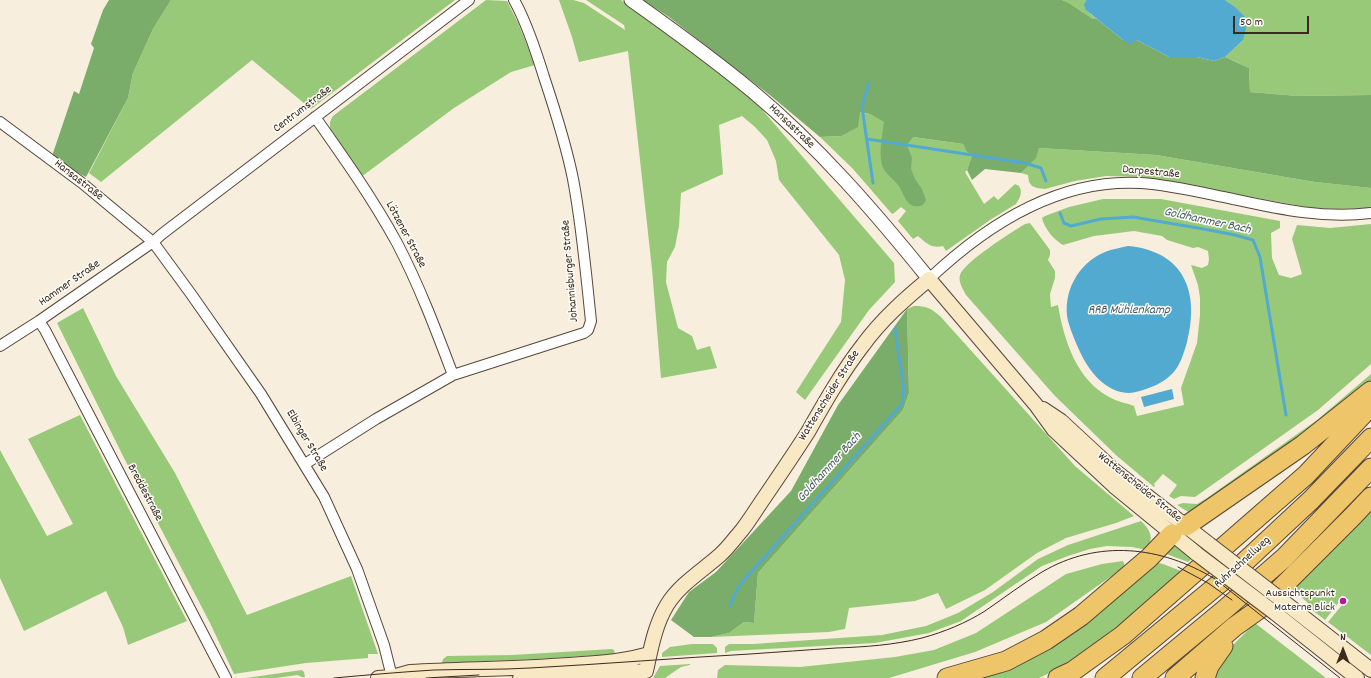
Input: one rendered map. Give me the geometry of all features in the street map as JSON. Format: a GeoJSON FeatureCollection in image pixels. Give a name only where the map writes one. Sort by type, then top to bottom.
{"type":"FeatureCollection","features":[{"type":"Feature","properties":{"kind":"highway"},"geometry":{"type":"LineString","coordinates":[[947,678],[1006,660],[1046,640],[1081,616],[1149,558],[1179,530],[1303,445],[1371,391]]}},
{"type":"Feature","properties":{"kind":"highway"},"geometry":{"type":"LineString","coordinates":[[1058,678],[1073,670],[1123,635],[1306,475],[1371,406]]}},
{"type":"Feature","properties":{"kind":"highway","name":"Ruhrschnellweg"},"geometry":{"type":"LineString","coordinates":[[1105,678],[1237,569],[1311,500],[1371,438]]}},
{"type":"Feature","properties":{"kind":"highway","name":"Ruhrschnellweg"},"geometry":{"type":"LineString","coordinates":[[1142,678],[1284,558],[1371,468]]}},
{"type":"Feature","properties":{"kind":"highway"},"geometry":{"type":"LineString","coordinates":[[1205,678],[1209,666],[1222,647],[1254,619],[1268,610],[1371,497]]}},
{"type":"Feature","properties":{"kind":"highway"},"geometry":{"type":"LineString","coordinates":[[1175,678],[1234,627],[1268,610]]}},
{"type":"Feature","properties":{"kind":"main road","name":"Wattenscheider Straße"},"geometry":{"type":"LineString","coordinates":[[520,678],[644,675],[656,628],[668,604],[680,589],[721,554],[742,529],[808,431],[838,379],[863,344],[882,321],[903,300],[929,279],[1036,405],[1061,421],[1179,530],[1197,554],[1357,678]]}},
{"type":"Feature","properties":{"kind":"main road","name":"Wattenscheider Straße"},"geometry":{"type":"LineString","coordinates":[[1179,530],[1209,544],[1371,670]]}},
{"type":"Feature","properties":{"kind":"main road"},"geometry":{"type":"LineString","coordinates":[[388,678],[410,672],[529,668],[620,661],[649,654]]}},
{"type":"Feature","properties":{"kind":"street","name":"Centrumstraße"},"geometry":{"type":"LineString","coordinates":[[153,242],[469,0]]}},
{"type":"Feature","properties":{"kind":"street","name":"Johannisburger Straße"},"geometry":{"type":"LineString","coordinates":[[305,464],[376,419],[453,375],[584,333],[588,330],[591,321],[580,218],[566,147],[541,66],[529,33],[514,0]]}},
{"type":"Feature","properties":{"kind":"street","name":"Hansastraße"},"geometry":{"type":"LineString","coordinates":[[631,0],[703,51],[781,117],[833,168],[885,224],[929,279]]}},
{"type":"Feature","properties":{"kind":"street","name":"Lötzener Straße"},"geometry":{"type":"LineString","coordinates":[[315,117],[359,181],[397,244],[434,324],[453,375]]}},
{"type":"Feature","properties":{"kind":"street","name":"Hansastraße"},"geometry":{"type":"LineString","coordinates":[[0,122],[82,183],[153,242]]}},
{"type":"Feature","properties":{"kind":"street","name":"Darpestraße"},"geometry":{"type":"LineString","coordinates":[[929,279],[948,261],[1007,218],[1060,194],[1100,185],[1125,183],[1156,184],[1283,210],[1319,214],[1352,215],[1371,213]]}},
{"type":"Feature","properties":{"kind":"street","name":"Hammer Straße"},"geometry":{"type":"LineString","coordinates":[[0,346],[39,321],[153,242]]}},
{"type":"Feature","properties":{"kind":"street","name":"Elbinger Straße"},"geometry":{"type":"LineString","coordinates":[[153,242],[261,394],[324,497],[357,569],[384,645],[388,678]]}},
{"type":"Feature","properties":{"kind":"street","name":"Breddestraße"},"geometry":{"type":"LineString","coordinates":[[39,321],[226,678]]}},
{"type":"Feature","properties":{"kind":"green space"},"geometry":{"type":"Polygon","coordinates":[[[109,0],[171,0],[153,29],[133,73],[128,98],[86,177],[51,159],[74,91],[79,94],[94,48],[91,44],[103,10],[109,0]]]}},
{"type":"Feature","properties":{"kind":"green space"},"geometry":{"type":"Polygon","coordinates":[[[171,0],[455,0],[311,109],[252,60],[101,182],[89,173],[128,98],[133,73],[153,29],[171,0]]]}},
{"type":"Feature","properties":{"kind":"green space"},"geometry":{"type":"Polygon","coordinates":[[[486,0],[507,1],[519,25],[535,65],[511,72],[454,108],[361,177],[332,133],[330,124],[333,116],[486,0]]]}},
{"type":"Feature","properties":{"kind":"green space"},"geometry":{"type":"Polygon","coordinates":[[[559,0],[573,0],[584,3],[625,30],[624,25],[586,0],[621,0],[709,63],[759,106],[894,263],[895,282],[869,310],[805,400],[796,392],[841,322],[845,280],[839,255],[779,180],[776,161],[767,140],[742,116],[719,125],[723,174],[681,193],[679,226],[675,247],[667,262],[666,282],[678,328],[692,336],[697,350],[710,346],[717,368],[661,378],[652,269],[628,51],[579,62],[559,0]]]}},
{"type":"Feature","properties":{"kind":"green space"},"geometry":{"type":"Polygon","coordinates":[[[643,0],[1062,0],[1093,19],[1097,19],[1123,40],[1137,40],[1169,57],[1197,57],[1214,61],[1225,57],[1249,68],[1250,92],[1298,96],[1371,95],[1371,188],[1315,182],[1156,155],[1039,148],[1036,158],[1021,173],[985,169],[972,180],[967,170],[972,156],[966,151],[963,144],[913,137],[907,145],[912,158],[911,169],[926,200],[923,205],[913,206],[909,204],[898,185],[883,168],[881,149],[884,122],[870,114],[860,112],[858,127],[841,136],[820,137],[771,96],[669,17],[643,0]]]}},
{"type":"Feature","properties":{"kind":"green space"},"geometry":{"type":"Polygon","coordinates":[[[1062,0],[1086,0],[1086,9],[1097,19],[1093,19],[1062,0]]]}},
{"type":"Feature","properties":{"kind":"green space"},"geometry":{"type":"Polygon","coordinates":[[[1225,0],[1371,0],[1371,95],[1298,96],[1250,92],[1249,68],[1225,57],[1243,40],[1234,6],[1225,0]]]}},
{"type":"Feature","properties":{"kind":"green space"},"geometry":{"type":"Polygon","coordinates":[[[859,112],[870,114],[913,137],[963,144],[966,151],[972,156],[965,172],[984,204],[994,196],[998,200],[1015,184],[1019,186],[1021,190],[1019,200],[1016,204],[990,220],[946,251],[943,246],[932,246],[918,236],[913,239],[898,221],[906,211],[901,207],[892,214],[853,169],[820,137],[841,136],[859,112]]]}},
{"type":"Feature","properties":{"kind":"green space"},"geometry":{"type":"Polygon","coordinates":[[[1039,148],[1156,155],[1315,182],[1371,188],[1371,208],[1312,208],[1142,177],[1106,176],[1075,181],[1045,189],[1037,188],[1032,186],[1029,182],[1028,175],[1021,173],[1035,158],[1039,148]]]}},
{"type":"Feature","properties":{"kind":"green space"},"geometry":{"type":"Polygon","coordinates":[[[1103,199],[1161,199],[1280,221],[1280,228],[1271,233],[1272,258],[1279,275],[1291,278],[1302,274],[1292,239],[1297,225],[1330,228],[1371,224],[1371,364],[1318,410],[1195,497],[1181,496],[1174,499],[1169,496],[1177,485],[1163,474],[1154,484],[1154,487],[1117,456],[1055,396],[966,295],[960,280],[960,275],[963,269],[979,255],[1025,224],[1030,223],[1050,250],[1048,260],[1055,271],[1055,278],[1050,294],[1051,307],[1058,305],[1068,346],[1081,371],[1089,381],[1099,391],[1111,398],[1134,406],[1137,416],[1184,405],[1181,388],[1197,343],[1200,315],[1198,285],[1191,265],[1202,268],[1208,265],[1208,251],[1198,247],[1193,248],[1167,240],[1162,236],[1134,231],[1094,236],[1063,245],[1056,240],[1043,222],[1042,218],[1045,216],[1069,207],[1103,199]]]}},
{"type":"Feature","properties":{"kind":"green space"},"geometry":{"type":"Polygon","coordinates":[[[914,306],[928,308],[940,316],[1075,466],[1134,516],[1066,538],[1037,553],[985,590],[946,609],[938,593],[915,601],[849,608],[845,629],[829,632],[711,637],[729,633],[744,622],[754,623],[758,573],[903,410],[909,393],[907,309],[914,306]]]}},
{"type":"Feature","properties":{"kind":"green space"},"geometry":{"type":"Polygon","coordinates":[[[83,308],[116,376],[175,473],[247,615],[351,576],[378,654],[368,654],[368,658],[306,663],[234,674],[210,623],[124,458],[57,323],[83,308]]]}},
{"type":"Feature","properties":{"kind":"green space"},"geometry":{"type":"Polygon","coordinates":[[[907,309],[909,393],[903,410],[758,573],[754,623],[744,622],[729,633],[711,637],[694,637],[671,620],[689,592],[716,572],[791,491],[838,405],[907,309]]]}},
{"type":"Feature","properties":{"kind":"green space"},"geometry":{"type":"Polygon","coordinates":[[[1371,374],[1371,381],[1326,420],[1190,513],[1177,505],[1183,503],[1197,504],[1207,498],[1317,420],[1371,374]]]}},
{"type":"Feature","properties":{"kind":"green space"},"geometry":{"type":"Polygon","coordinates":[[[80,415],[187,621],[128,645],[123,627],[106,591],[24,631],[0,578],[0,450],[47,536],[73,524],[28,439],[80,415]]]}},
{"type":"Feature","properties":{"kind":"green space"},"geometry":{"type":"Polygon","coordinates":[[[1371,512],[1371,655],[1328,622],[1342,605],[1344,606],[1349,600],[1343,596],[1325,620],[1307,606],[1308,603],[1293,590],[1371,512]]]}},
{"type":"Feature","properties":{"kind":"green space"},"geometry":{"type":"Polygon","coordinates":[[[1141,521],[1149,531],[1151,538],[1147,550],[1132,547],[1107,546],[1090,549],[1068,556],[1042,566],[961,621],[929,633],[875,643],[731,651],[725,653],[725,647],[729,644],[753,644],[882,635],[926,626],[958,613],[993,592],[1038,559],[1068,545],[1141,521]]]}},
{"type":"Feature","properties":{"kind":"green space"},"geometry":{"type":"Polygon","coordinates":[[[1174,545],[1178,546],[1194,557],[1188,562],[1161,552],[1174,545]]]}},
{"type":"Feature","properties":{"kind":"green space"},"geometry":{"type":"Polygon","coordinates":[[[1123,561],[1125,566],[1123,568],[1046,622],[975,652],[889,678],[717,678],[718,670],[725,665],[800,667],[895,657],[934,650],[976,633],[1066,574],[1102,564],[1123,561]]]}},
{"type":"Feature","properties":{"kind":"green space"},"geometry":{"type":"Polygon","coordinates":[[[1154,562],[1186,573],[1115,632],[1066,665],[1039,678],[980,678],[1154,562]]]}},
{"type":"Feature","properties":{"kind":"green space"},"geometry":{"type":"Polygon","coordinates":[[[1255,623],[1326,678],[1210,678],[1217,661],[1255,623]]]}},
{"type":"Feature","properties":{"kind":"green space"},"geometry":{"type":"Polygon","coordinates":[[[692,644],[713,644],[717,648],[717,653],[662,657],[662,653],[670,647],[692,644]]]}},
{"type":"Feature","properties":{"kind":"green space"},"geometry":{"type":"Polygon","coordinates":[[[614,650],[615,654],[442,663],[443,659],[447,656],[512,655],[614,650]]]}},
{"type":"Feature","properties":{"kind":"green space"},"geometry":{"type":"Polygon","coordinates":[[[690,664],[681,667],[665,678],[653,678],[660,666],[690,664]]]}},
{"type":"Feature","properties":{"kind":"green space"},"geometry":{"type":"Polygon","coordinates":[[[302,670],[305,677],[298,675],[276,678],[246,678],[302,670]]]}},
{"type":"Feature","properties":{"kind":"water"},"geometry":{"type":"Polygon","coordinates":[[[1086,0],[1225,0],[1234,6],[1245,17],[1246,29],[1243,40],[1225,57],[1214,61],[1197,57],[1169,57],[1137,40],[1130,44],[1123,40],[1086,10],[1084,5],[1086,0]]]}},
{"type":"Feature","properties":{"kind":"water","name":"RRB Mühlenkamp"},"geometry":{"type":"Polygon","coordinates":[[[1128,246],[1147,250],[1163,256],[1175,265],[1183,277],[1189,291],[1191,307],[1187,342],[1175,371],[1166,379],[1154,386],[1128,393],[1120,392],[1105,385],[1088,366],[1075,341],[1068,321],[1067,300],[1074,280],[1087,263],[1105,252],[1128,246]]]}},
{"type":"Feature","properties":{"kind":"water"},"geometry":{"type":"Polygon","coordinates":[[[1172,389],[1174,399],[1144,407],[1141,397],[1172,389]]]}},
{"type":"Feature","properties":{"kind":"waterway","name":"Goldhammer Bach"},"geometry":{"type":"LineString","coordinates":[[869,83],[862,107],[873,183]]}},
{"type":"Feature","properties":{"kind":"waterway","name":"Goldhammer Bach"},"geometry":{"type":"LineString","coordinates":[[867,139],[1025,163],[1041,168],[1046,181]]}},
{"type":"Feature","properties":{"kind":"waterway","name":"Goldhammer Bach"},"geometry":{"type":"LineString","coordinates":[[1060,213],[1064,223],[1071,226],[1101,219],[1133,217],[1235,235],[1253,240],[1260,257],[1286,415]]}},
{"type":"Feature","properties":{"kind":"waterway","name":"Goldhammer Bach"},"geometry":{"type":"LineString","coordinates":[[730,606],[735,593],[743,581],[902,404],[904,390],[895,329]]}},
{"type":"Feature","properties":{"kind":"tram line"},"geometry":{"type":"LineString","coordinates":[[334,678],[434,670],[518,669],[585,665],[890,644],[922,638],[955,627],[985,611],[1020,586],[1063,561],[1107,551],[1129,551],[1173,559],[1215,579],[1340,678]]}},
{"type":"Feature","properties":{"kind":"tram line"},"geometry":{"type":"LineString","coordinates":[[1178,567],[1208,583],[1232,600]]}},
{"type":"Feature","properties":{"kind":"tram line"},"geometry":{"type":"LineString","coordinates":[[426,678],[479,675]]}},
{"type":"Feature","properties":{"kind":"place","name":"Aussichtspunkt Materne Blick"},"geometry":{"type":"Point","coordinates":[1343,601]}}]}
